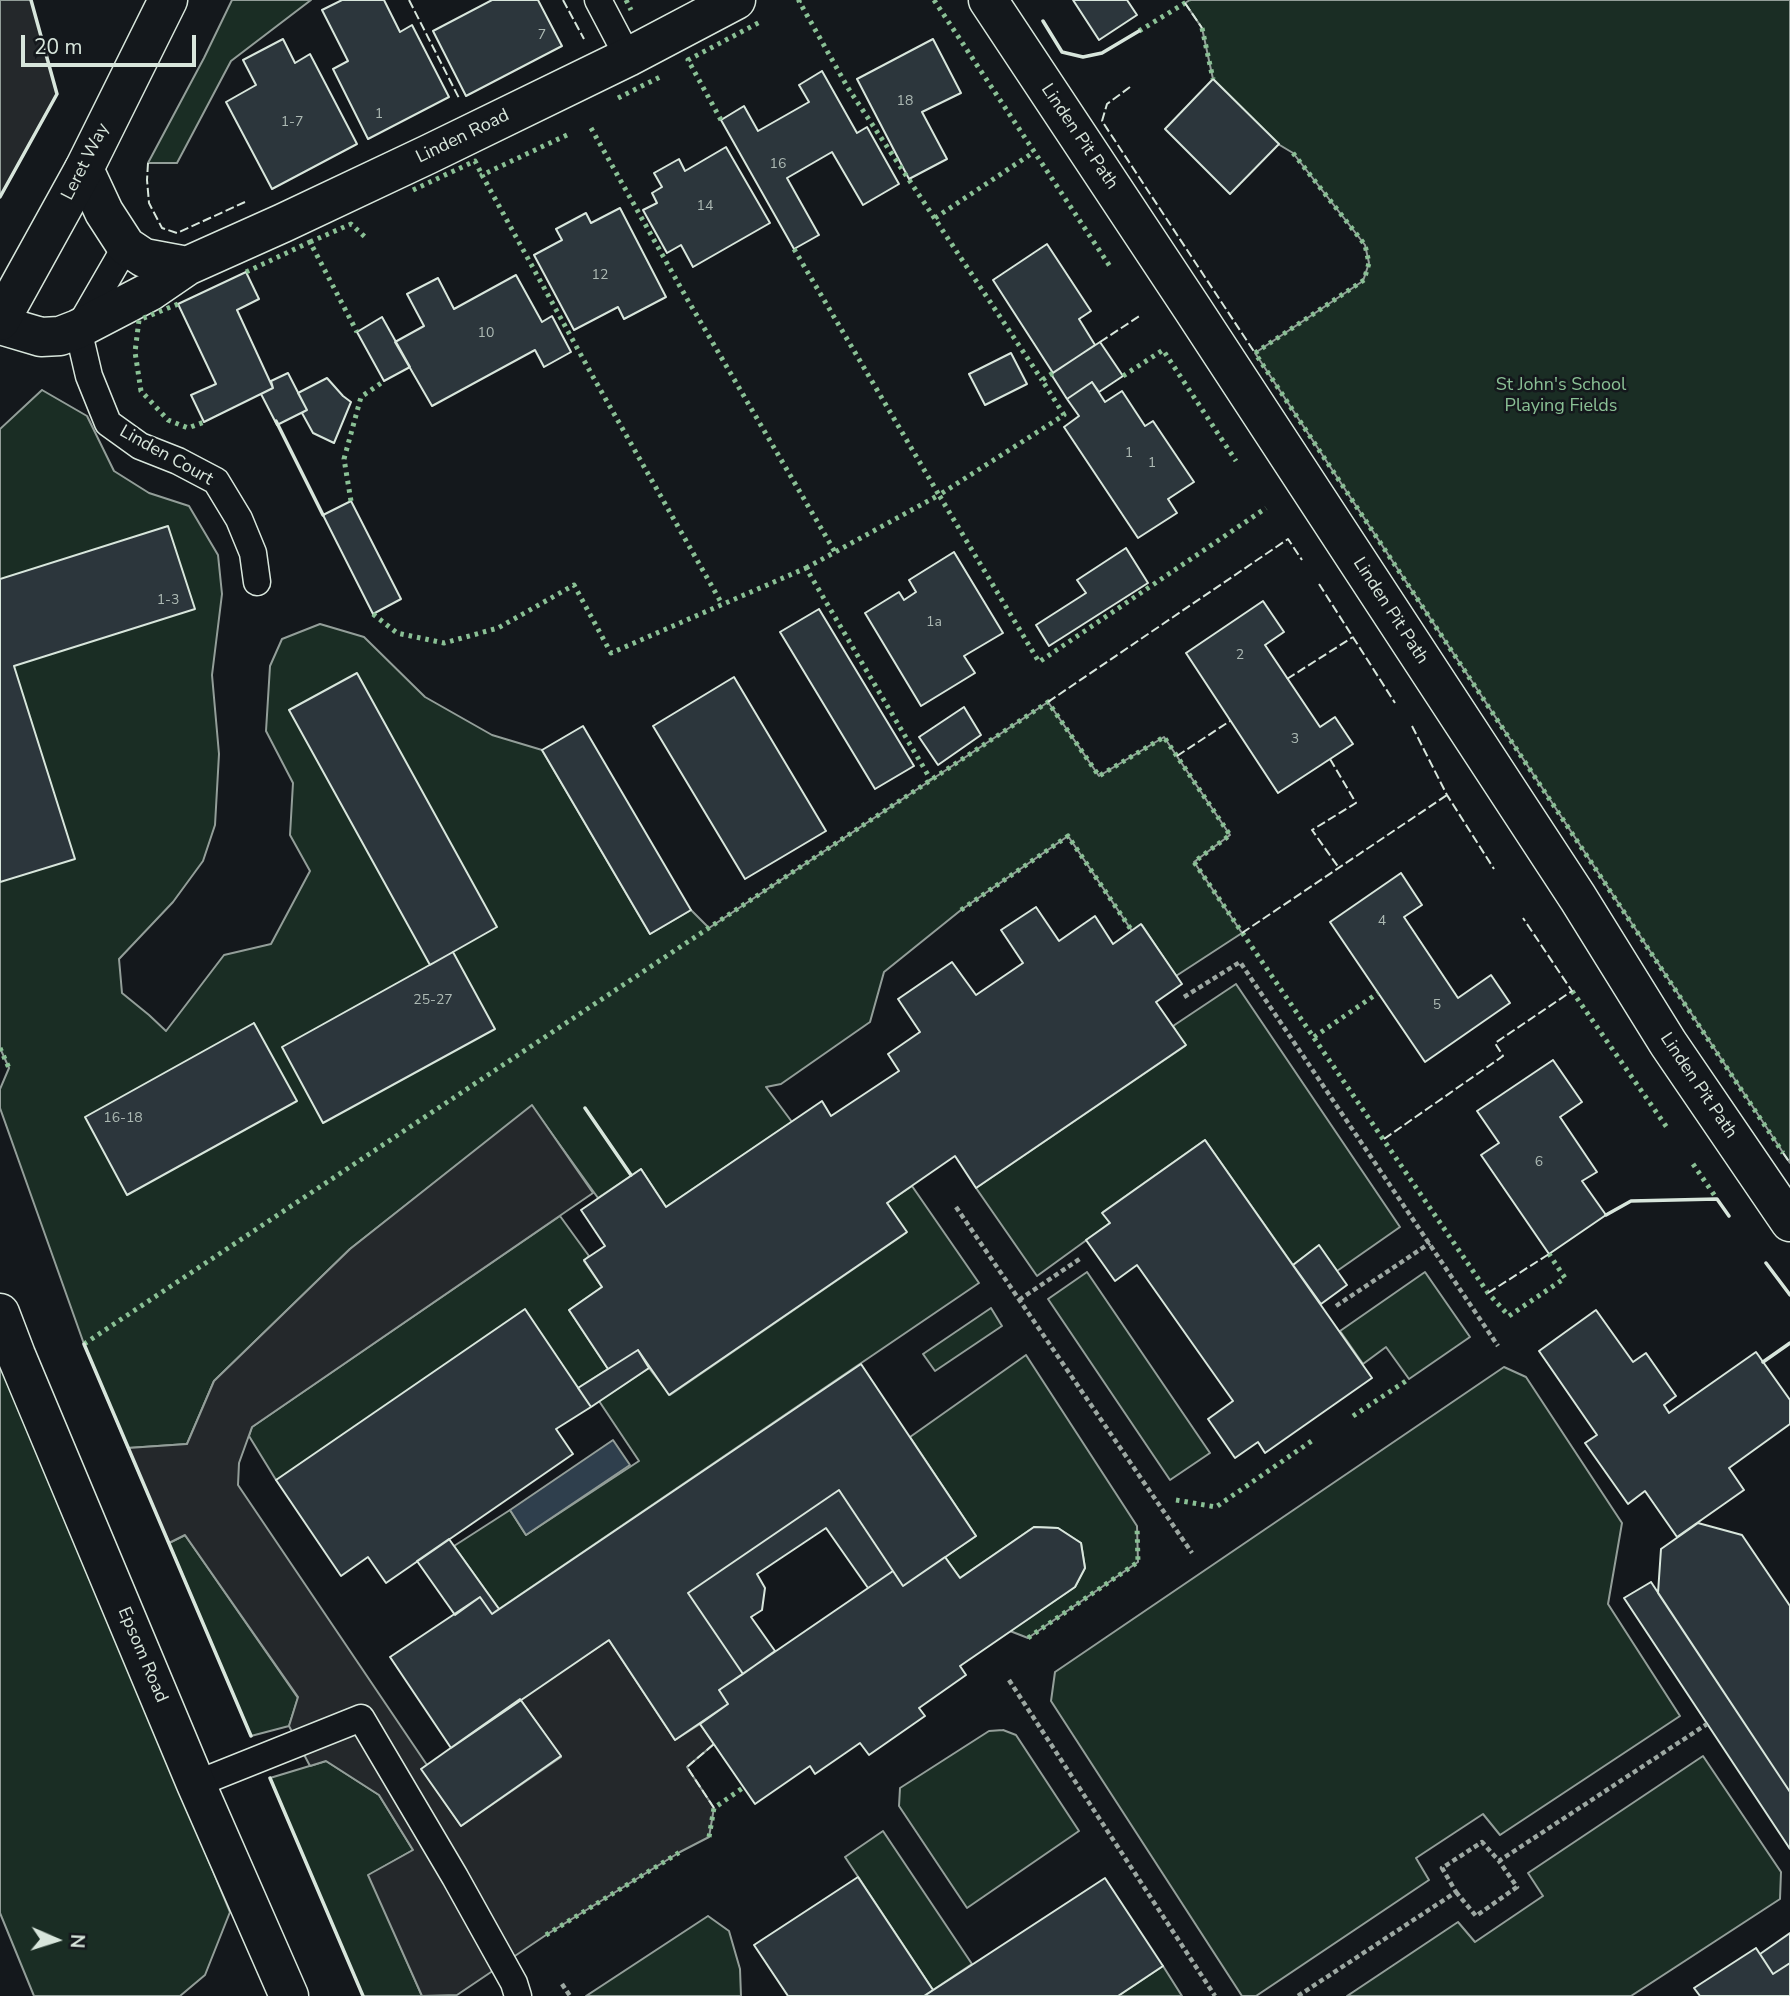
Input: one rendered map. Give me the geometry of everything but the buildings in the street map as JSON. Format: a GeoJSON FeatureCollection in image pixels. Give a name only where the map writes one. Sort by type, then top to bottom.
{"type":"FeatureCollection","features":[{"type":"Feature","properties":{"kind":"street","name":"Leret Way"},"geometry":{"type":"LineString","coordinates":[[0,323],[84,169],[168,0]]}},
{"type":"Feature","properties":{"kind":"street","name":"Linden Road"},"geometry":{"type":"LineString","coordinates":[[0,323],[41,337],[60,336],[78,329],[149,292],[187,266],[283,223],[628,57],[736,0]]}},
{"type":"Feature","properties":{"kind":"street","name":"Linden Pit Path"},"geometry":{"type":"LineString","coordinates":[[988,0],[1532,828],[1668,1043],[1790,1222]]}},
{"type":"Feature","properties":{"kind":"street"},"geometry":{"type":"LineString","coordinates":[[84,169],[104,212],[125,246],[144,258],[187,266]]}},
{"type":"Feature","properties":{"kind":"street","name":"Epsom Road"},"geometry":{"type":"LineString","coordinates":[[0,1313],[196,1784],[289,1996]]}},
{"type":"Feature","properties":{"kind":"lane"},"geometry":{"type":"LineString","coordinates":[[598,0],[628,57]]}},
{"type":"Feature","properties":{"kind":"lane"},"geometry":{"type":"LineString","coordinates":[[78,329],[125,246]]}},
{"type":"Feature","properties":{"kind":"lane","name":"Linden Court"},"geometry":{"type":"LineString","coordinates":[[78,329],[89,376],[108,424],[140,446],[178,461],[216,481],[239,519],[253,553],[257,582]]}},
{"type":"Feature","properties":{"kind":"lane"},"geometry":{"type":"LineString","coordinates":[[196,1784],[361,1718],[455,1877],[514,1983],[518,1996]]}},
{"type":"Feature","properties":{"kind":"path"},"geometry":{"type":"LineString","coordinates":[[1184,997],[1240,962],[1498,1346]]}},
{"type":"Feature","properties":{"kind":"path"},"geometry":{"type":"LineString","coordinates":[[956,1207],[1192,1553]]}},
{"type":"Feature","properties":{"kind":"path"},"geometry":{"type":"LineString","coordinates":[[1336,1307],[1430,1243]]}},
{"type":"Feature","properties":{"kind":"path"},"geometry":{"type":"LineString","coordinates":[[1019,1300],[1081,1258]]}},
{"type":"Feature","properties":{"kind":"path"},"geometry":{"type":"LineString","coordinates":[[1009,1680],[1215,1996]]}},
{"type":"Feature","properties":{"kind":"path"},"geometry":{"type":"LineString","coordinates":[[1499,1861],[1707,1724]]}},
{"type":"Feature","properties":{"kind":"path"},"geometry":{"type":"LineString","coordinates":[[1482,1842],[1517,1887],[1476,1916],[1456,1892],[1442,1868],[1482,1842]]}},
{"type":"Feature","properties":{"kind":"path"},"geometry":{"type":"LineString","coordinates":[[1298,1996],[1456,1892]]}},
{"type":"Feature","properties":{"kind":"green space"},"geometry":{"type":"Polygon","coordinates":[[[232,0],[311,0],[231,61],[177,163],[148,163],[204,58],[232,0]]]}},
{"type":"Feature","properties":{"kind":"green space","name":"St John's School Playing Fields"},"geometry":{"type":"Polygon","coordinates":[[[1190,0],[1790,0],[1790,1163],[1255,353],[1363,281],[1369,263],[1365,245],[1293,153],[1278,144],[1213,79],[1202,28],[1185,3],[1190,0]]]}},
{"type":"Feature","properties":{"kind":"green space"},"geometry":{"type":"Polygon","coordinates":[[[42,390],[87,416],[114,471],[149,493],[189,506],[218,555],[222,594],[212,675],[219,754],[215,825],[203,861],[173,902],[119,959],[122,993],[166,1031],[224,955],[271,944],[310,871],[290,835],[293,783],[266,731],[270,666],[282,639],[320,624],[364,637],[425,697],[492,735],[542,750],[650,934],[691,910],[709,928],[1048,702],[1099,776],[1164,737],[1230,835],[1194,862],[1242,933],[1176,976],[1142,925],[1132,931],[1068,836],[961,910],[884,972],[870,1022],[781,1084],[766,1087],[792,1122],[666,1207],[641,1169],[598,1198],[532,1106],[350,1249],[214,1381],[187,1444],[128,1448],[84,1344],[0,1108],[0,1089],[9,1068],[0,1048],[0,429],[42,390]]]}},
{"type":"Feature","properties":{"kind":"green space"},"geometry":{"type":"Polygon","coordinates":[[[1236,984],[1400,1227],[1337,1271],[1319,1246],[1293,1265],[1205,1140],[1103,1212],[1110,1223],[1037,1276],[976,1188],[1185,1046],[1173,1026],[1236,984]]]}},
{"type":"Feature","properties":{"kind":"green space"},"geometry":{"type":"Polygon","coordinates":[[[912,1186],[979,1283],[499,1609],[454,1546],[510,1510],[526,1535],[639,1461],[599,1401],[649,1368],[670,1395],[906,1233],[887,1203],[912,1186]]]}},
{"type":"Feature","properties":{"kind":"green space"},"geometry":{"type":"Polygon","coordinates":[[[560,1216],[589,1256],[584,1261],[602,1287],[569,1310],[608,1369],[578,1388],[276,1480],[249,1436],[252,1427],[560,1216]]]}},
{"type":"Feature","properties":{"kind":"green space"},"geometry":{"type":"Polygon","coordinates":[[[1087,1272],[1210,1453],[1170,1480],[1048,1299],[1087,1272]]]}},
{"type":"Feature","properties":{"kind":"green space"},"geometry":{"type":"Polygon","coordinates":[[[1425,1272],[1470,1337],[1409,1379],[1386,1347],[1363,1364],[1340,1331],[1425,1272]]]}},
{"type":"Feature","properties":{"kind":"green space"},"geometry":{"type":"Polygon","coordinates":[[[991,1308],[1002,1326],[935,1371],[923,1354],[991,1308]]]}},
{"type":"Feature","properties":{"kind":"green space"},"geometry":{"type":"Polygon","coordinates":[[[1026,1355],[1137,1526],[1138,1562],[1028,1638],[1010,1631],[1075,1587],[1085,1568],[1081,1543],[1058,1528],[1034,1527],[960,1578],[945,1557],[976,1536],[910,1437],[1026,1355]]]}},
{"type":"Feature","properties":{"kind":"green space"},"geometry":{"type":"Polygon","coordinates":[[[0,1357],[230,1912],[205,1975],[180,1996],[34,1996],[0,1913],[0,1357]]]}},
{"type":"Feature","properties":{"kind":"green space"},"geometry":{"type":"Polygon","coordinates":[[[1504,1367],[1526,1377],[1622,1523],[1608,1604],[1680,1716],[1500,1835],[1483,1814],[1416,1858],[1429,1880],[1256,1996],[1242,1996],[1051,1701],[1055,1672],[1504,1367]]]}},
{"type":"Feature","properties":{"kind":"green space"},"geometry":{"type":"Polygon","coordinates":[[[185,1535],[298,1698],[289,1726],[251,1736],[169,1543],[185,1535]]]}},
{"type":"Feature","properties":{"kind":"green space"},"geometry":{"type":"Polygon","coordinates":[[[1003,1730],[1016,1735],[1079,1831],[967,1908],[899,1806],[900,1788],[989,1731],[1003,1730]]]}},
{"type":"Feature","properties":{"kind":"green space"},"geometry":{"type":"Polygon","coordinates":[[[1703,1756],[1781,1872],[1780,1899],[1631,1996],[1347,1996],[1458,1922],[1475,1942],[1543,1896],[1528,1873],[1703,1756]]]}},
{"type":"Feature","properties":{"kind":"green space"},"geometry":{"type":"Polygon","coordinates":[[[326,1761],[379,1795],[413,1850],[369,1875],[422,1996],[363,1996],[270,1778],[326,1761]]]}},
{"type":"Feature","properties":{"kind":"green space"},"geometry":{"type":"Polygon","coordinates":[[[883,1831],[972,1964],[933,1990],[845,1857],[883,1831]]]}},
{"type":"Feature","properties":{"kind":"green space"},"geometry":{"type":"Polygon","coordinates":[[[708,1916],[729,1931],[740,1969],[741,1996],[586,1996],[708,1916]]]}},
{"type":"Feature","properties":{"kind":"green space"},"geometry":{"type":"Polygon","coordinates":[[[1163,1966],[1182,1996],[1118,1996],[1163,1966]]]}},
{"type":"Feature","properties":{"kind":"shaded area"},"geometry":{"type":"Polygon","coordinates":[[[0,0],[31,0],[57,94],[0,197],[0,0]]]}},
{"type":"Feature","properties":{"kind":"shaded area"},"geometry":{"type":"Polygon","coordinates":[[[532,1105],[593,1193],[252,1427],[239,1463],[238,1485],[427,1765],[422,1769],[461,1826],[561,1757],[520,1699],[609,1640],[675,1740],[700,1724],[714,1744],[687,1767],[714,1808],[709,1837],[546,1935],[457,1995],[422,1996],[368,1875],[413,1850],[379,1795],[326,1761],[310,1766],[289,1726],[298,1697],[185,1535],[169,1543],[128,1448],[187,1444],[214,1381],[350,1249],[532,1105]]]}},
{"type":"Feature","properties":{"kind":"water"},"geometry":{"type":"Polygon","coordinates":[[[613,1440],[630,1465],[526,1535],[510,1510],[613,1440]]]}},
{"type":"Feature","properties":{"kind":"hedge"},"geometry":{"type":"LineString","coordinates":[[626,0],[631,10]]}},
{"type":"Feature","properties":{"kind":"hedge"},"geometry":{"type":"LineString","coordinates":[[801,0],[799,1],[848,88],[1042,380]]}},
{"type":"Feature","properties":{"kind":"hedge"},"geometry":{"type":"LineString","coordinates":[[934,0],[1111,268]]}},
{"type":"Feature","properties":{"kind":"hedge"},"geometry":{"type":"LineString","coordinates":[[1139,31],[1190,0]]}},
{"type":"Feature","properties":{"kind":"hedge"},"geometry":{"type":"LineString","coordinates":[[721,120],[688,60],[760,22]]}},
{"type":"Feature","properties":{"kind":"hedge"},"geometry":{"type":"LineString","coordinates":[[1202,28],[1213,79]]}},
{"type":"Feature","properties":{"kind":"hedge"},"geometry":{"type":"LineString","coordinates":[[618,98],[662,76]]}},
{"type":"Feature","properties":{"kind":"hedge"},"geometry":{"type":"LineString","coordinates":[[591,128],[835,552]]}},
{"type":"Feature","properties":{"kind":"hedge"},"geometry":{"type":"LineString","coordinates":[[567,135],[482,175],[722,604]]}},
{"type":"Feature","properties":{"kind":"hedge"},"geometry":{"type":"LineString","coordinates":[[935,218],[1034,152]]}},
{"type":"Feature","properties":{"kind":"hedge"},"geometry":{"type":"LineString","coordinates":[[1293,153],[1365,245],[1369,263],[1364,280],[1255,353],[1783,1153]]}},
{"type":"Feature","properties":{"kind":"hedge"},"geometry":{"type":"LineString","coordinates":[[413,190],[475,161],[482,175]]}},
{"type":"Feature","properties":{"kind":"hedge"},"geometry":{"type":"LineString","coordinates":[[310,242],[351,224],[365,237]]}},
{"type":"Feature","properties":{"kind":"hedge"},"geometry":{"type":"LineString","coordinates":[[246,272],[310,242],[357,332]]}},
{"type":"Feature","properties":{"kind":"hedge"},"geometry":{"type":"LineString","coordinates":[[794,249],[939,495],[1064,415],[1042,380],[1053,373]]}},
{"type":"Feature","properties":{"kind":"hedge"},"geometry":{"type":"LineString","coordinates":[[178,304],[139,320],[135,352],[141,391],[168,420],[188,428],[204,422]]}},
{"type":"Feature","properties":{"kind":"hedge"},"geometry":{"type":"LineString","coordinates":[[1123,376],[1163,350],[1236,461]]}},
{"type":"Feature","properties":{"kind":"hedge"},"geometry":{"type":"LineString","coordinates":[[351,501],[344,459],[361,397],[384,381]]}},
{"type":"Feature","properties":{"kind":"hedge"},"geometry":{"type":"LineString","coordinates":[[806,568],[939,495],[1039,662],[1266,508]]}},
{"type":"Feature","properties":{"kind":"hedge"},"geometry":{"type":"LineString","coordinates":[[373,614],[397,633],[444,643],[498,628],[574,585],[611,653],[806,568],[931,780]]}},
{"type":"Feature","properties":{"kind":"hedge"},"geometry":{"type":"LineString","coordinates":[[84,1344],[1048,702],[1099,776],[1164,737],[1230,835],[1194,862],[1488,1293],[1509,1316],[1565,1278],[1549,1254]]}},
{"type":"Feature","properties":{"kind":"hedge"},"geometry":{"type":"LineString","coordinates":[[961,910],[1068,836],[1132,931]]}},
{"type":"Feature","properties":{"kind":"hedge"},"geometry":{"type":"LineString","coordinates":[[1572,991],[1668,1129]]}},
{"type":"Feature","properties":{"kind":"hedge"},"geometry":{"type":"LineString","coordinates":[[1314,1037],[1378,993]]}},
{"type":"Feature","properties":{"kind":"hedge"},"geometry":{"type":"LineString","coordinates":[[0,1048],[9,1068]]}},
{"type":"Feature","properties":{"kind":"hedge"},"geometry":{"type":"LineString","coordinates":[[1693,1164],[1717,1199]]}},
{"type":"Feature","properties":{"kind":"hedge"},"geometry":{"type":"LineString","coordinates":[[1353,1416],[1409,1379]]}},
{"type":"Feature","properties":{"kind":"hedge"},"geometry":{"type":"LineString","coordinates":[[1176,1500],[1216,1507],[1313,1440]]}},
{"type":"Feature","properties":{"kind":"hedge"},"geometry":{"type":"LineString","coordinates":[[1028,1638],[1138,1562],[1137,1526]]}},
{"type":"Feature","properties":{"kind":"hedge"},"geometry":{"type":"LineString","coordinates":[[709,1837],[714,1808],[744,1787]]}},
{"type":"Feature","properties":{"kind":"hedge"},"geometry":{"type":"LineString","coordinates":[[546,1935],[680,1852]]}},
{"type":"Feature","properties":{"kind":"fence"},"geometry":{"type":"LineString","coordinates":[[409,0],[460,100]]}},
{"type":"Feature","properties":{"kind":"fence"},"geometry":{"type":"LineString","coordinates":[[563,0],[584,39]]}},
{"type":"Feature","properties":{"kind":"fence"},"geometry":{"type":"LineString","coordinates":[[1185,3],[1202,28]]}},
{"type":"Feature","properties":{"kind":"fence"},"geometry":{"type":"LineString","coordinates":[[1130,87],[1107,104],[1102,121],[1255,353]]}},
{"type":"Feature","properties":{"kind":"fence"},"geometry":{"type":"LineString","coordinates":[[148,163],[149,203],[162,228],[177,233],[245,202]]}},
{"type":"Feature","properties":{"kind":"fence"},"geometry":{"type":"LineString","coordinates":[[1100,342],[1141,315]]}},
{"type":"Feature","properties":{"kind":"fence"},"geometry":{"type":"LineString","coordinates":[[1048,702],[1288,539],[1302,560]]}},
{"type":"Feature","properties":{"kind":"fence"},"geometry":{"type":"LineString","coordinates":[[1319,584],[1395,703]]}},
{"type":"Feature","properties":{"kind":"fence"},"geometry":{"type":"LineString","coordinates":[[1287,679],[1353,637]]}},
{"type":"Feature","properties":{"kind":"fence"},"geometry":{"type":"LineString","coordinates":[[1177,756],[1230,721]]}},
{"type":"Feature","properties":{"kind":"fence"},"geometry":{"type":"LineString","coordinates":[[1412,726],[1447,795],[1494,869]]}},
{"type":"Feature","properties":{"kind":"fence"},"geometry":{"type":"LineString","coordinates":[[1330,759],[1356,803],[1312,830],[1339,868]]}},
{"type":"Feature","properties":{"kind":"fence"},"geometry":{"type":"LineString","coordinates":[[1242,933],[1447,795]]}},
{"type":"Feature","properties":{"kind":"fence"},"geometry":{"type":"LineString","coordinates":[[1384,1139],[1503,1056],[1495,1043],[1572,991],[1523,918]]}},
{"type":"Feature","properties":{"kind":"fence"},"geometry":{"type":"LineString","coordinates":[[1783,1153],[1790,1163]]}},
{"type":"Feature","properties":{"kind":"fence"},"geometry":{"type":"LineString","coordinates":[[1488,1293],[1549,1254]]}},
{"type":"Feature","properties":{"kind":"fence"},"geometry":{"type":"LineString","coordinates":[[714,1744],[687,1767],[714,1808]]}},
{"type":"Feature","properties":{"kind":"wall"},"geometry":{"type":"LineString","coordinates":[[0,197],[57,94],[31,0]]}},
{"type":"Feature","properties":{"kind":"wall"},"geometry":{"type":"LineString","coordinates":[[1043,21],[1062,52],[1083,57],[1102,53],[1139,31]]}},
{"type":"Feature","properties":{"kind":"wall"},"geometry":{"type":"LineString","coordinates":[[276,421],[323,515]]}},
{"type":"Feature","properties":{"kind":"wall"},"geometry":{"type":"LineString","coordinates":[[585,1108],[631,1175]]}},
{"type":"Feature","properties":{"kind":"wall"},"geometry":{"type":"LineString","coordinates":[[1606,1215],[1631,1201],[1717,1199],[1729,1216]]}},
{"type":"Feature","properties":{"kind":"wall"},"geometry":{"type":"LineString","coordinates":[[1766,1263],[1790,1295]]}},
{"type":"Feature","properties":{"kind":"wall"},"geometry":{"type":"LineString","coordinates":[[1763,1362],[1790,1343]]}},
{"type":"Feature","properties":{"kind":"wall"},"geometry":{"type":"LineString","coordinates":[[84,1344],[251,1736]]}},
{"type":"Feature","properties":{"kind":"wall"},"geometry":{"type":"LineString","coordinates":[[270,1778],[363,1996]]}}]}
